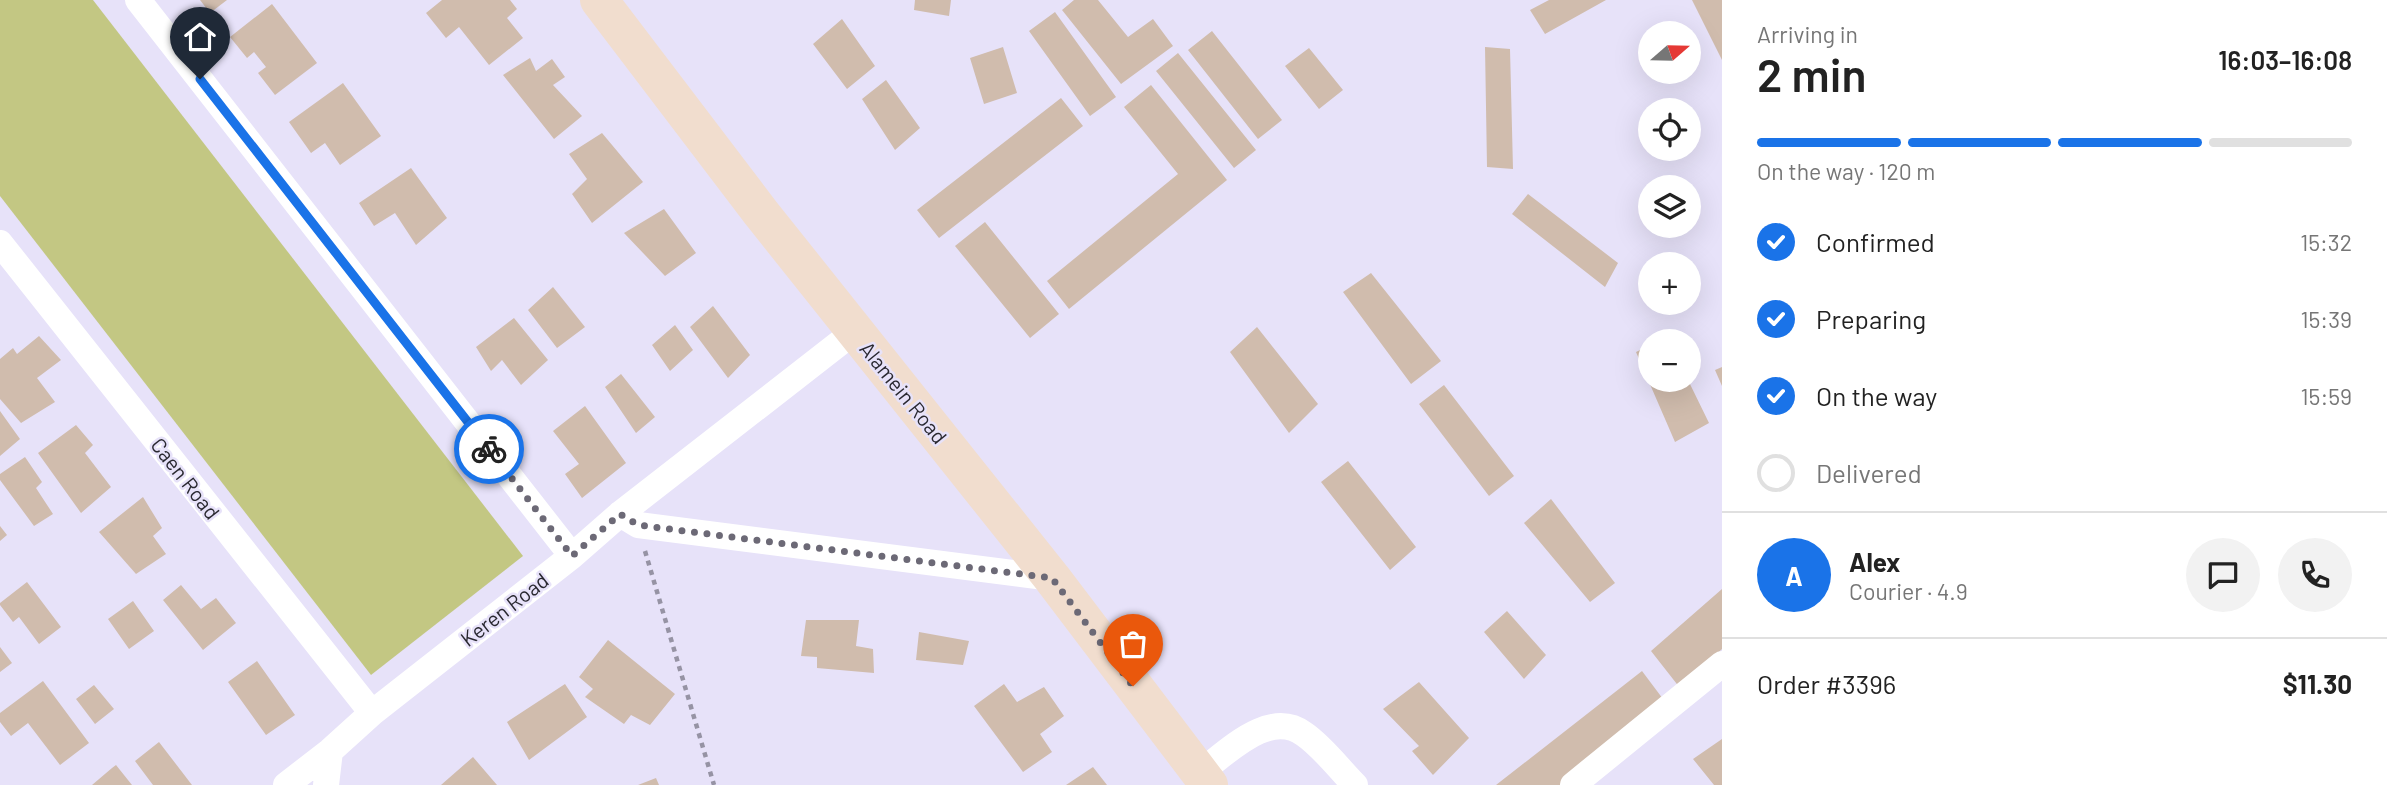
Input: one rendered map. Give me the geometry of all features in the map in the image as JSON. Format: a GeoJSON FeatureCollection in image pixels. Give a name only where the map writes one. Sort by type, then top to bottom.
{"type":"FeatureCollection","features":[{"type":"Feature","properties":{"kind":"street"},"geometry":{"type":"LineString","coordinates":[[138,0],[572,556]]}},
{"type":"Feature","properties":{"kind":"street","name":"Alamein Road"},"geometry":{"type":"LineString","coordinates":[[599,0],[761,213],[1052,578],[1204,779]]}},
{"type":"Feature","properties":{"kind":"street","name":"Caen Road"},"geometry":{"type":"LineString","coordinates":[[0,243],[372,713]]}},
{"type":"Feature","properties":{"kind":"street","name":"Keren Road"},"geometry":{"type":"LineString","coordinates":[[286,785],[330,751],[372,713],[572,556],[629,520],[855,331]]}},
{"type":"Feature","properties":{"kind":"street"},"geometry":{"type":"LineString","coordinates":[[629,520],[1052,578]]}},
{"type":"Feature","properties":{"kind":"street"},"geometry":{"type":"LineString","coordinates":[[1573,785],[1722,664]]}},
{"type":"Feature","properties":{"kind":"street"},"geometry":{"type":"LineString","coordinates":[[1204,779],[1258,731],[1275,725],[1290,726],[1305,734],[1355,785]]}},
{"type":"Feature","properties":{"kind":"street"},"geometry":{"type":"LineString","coordinates":[[326,785],[330,751]]}},
{"type":"Feature","properties":{"kind":"path"},"geometry":{"type":"LineString","coordinates":[[629,520],[714,785]]}},
{"type":"Feature","properties":{"kind":"green space"},"geometry":{"type":"Polygon","coordinates":[[[0,0],[93,0],[523,556],[371,675],[0,196],[0,0]]]}},
{"type":"Feature","properties":{"kind":"building"},"geometry":{"type":"Polygon","coordinates":[[[200,0],[227,0],[210,13],[200,0]]]}},
{"type":"Feature","properties":{"kind":"building"},"geometry":{"type":"Polygon","coordinates":[[[442,0],[510,0],[517,9],[507,18],[523,38],[489,65],[459,27],[446,38],[426,13],[442,0]]]}},
{"type":"Feature","properties":{"kind":"building"},"geometry":{"type":"Polygon","coordinates":[[[915,0],[951,0],[949,16],[914,10],[915,0]]]}},
{"type":"Feature","properties":{"kind":"building"},"geometry":{"type":"Polygon","coordinates":[[[1074,0],[1098,0],[1128,37],[1153,19],[1173,46],[1121,84],[1062,10],[1074,0]]]}},
{"type":"Feature","properties":{"kind":"building"},"geometry":{"type":"Polygon","coordinates":[[[1549,0],[1606,0],[1545,34],[1530,10],[1549,0]]]}},
{"type":"Feature","properties":{"kind":"building"},"geometry":{"type":"Polygon","coordinates":[[[1692,0],[1722,0],[1722,60],[1692,0]]]}},
{"type":"Feature","properties":{"kind":"building"},"geometry":{"type":"Polygon","coordinates":[[[272,4],[317,63],[275,95],[258,73],[266,67],[254,52],[247,58],[230,37],[272,4]]]}},
{"type":"Feature","properties":{"kind":"building"},"geometry":{"type":"Polygon","coordinates":[[[1055,12],[1116,97],[1090,116],[1029,31],[1055,12]]]}},
{"type":"Feature","properties":{"kind":"building"},"geometry":{"type":"Polygon","coordinates":[[[842,19],[875,66],[847,89],[813,44],[842,19]]]}},
{"type":"Feature","properties":{"kind":"building"},"geometry":{"type":"Polygon","coordinates":[[[1212,31],[1282,120],[1258,139],[1188,50],[1212,31]]]}},
{"type":"Feature","properties":{"kind":"building"},"geometry":{"type":"Polygon","coordinates":[[[1003,47],[1017,93],[984,104],[970,58],[1003,47]]]}},
{"type":"Feature","properties":{"kind":"building"},"geometry":{"type":"Polygon","coordinates":[[[1485,47],[1510,49],[1513,169],[1487,167],[1485,47]]]}},
{"type":"Feature","properties":{"kind":"building"},"geometry":{"type":"Polygon","coordinates":[[[1309,48],[1343,90],[1319,109],[1285,66],[1309,48]]]}},
{"type":"Feature","properties":{"kind":"building"},"geometry":{"type":"Polygon","coordinates":[[[1178,53],[1256,150],[1234,168],[1156,71],[1178,53]]]}},
{"type":"Feature","properties":{"kind":"building"},"geometry":{"type":"Polygon","coordinates":[[[530,58],[536,71],[552,59],[565,77],[553,85],[582,116],[554,139],[503,75],[530,58]]]}},
{"type":"Feature","properties":{"kind":"building"},"geometry":{"type":"Polygon","coordinates":[[[886,80],[920,128],[895,150],[862,99],[886,80]]]}},
{"type":"Feature","properties":{"kind":"building"},"geometry":{"type":"Polygon","coordinates":[[[343,83],[381,136],[340,165],[325,143],[311,153],[289,122],[343,83]]]}},
{"type":"Feature","properties":{"kind":"building"},"geometry":{"type":"Polygon","coordinates":[[[1151,85],[1227,180],[1069,309],[1047,281],[1178,174],[1124,107],[1151,85]]]}},
{"type":"Feature","properties":{"kind":"building"},"geometry":{"type":"Polygon","coordinates":[[[1061,98],[1083,126],[939,238],[917,210],[1061,98]]]}},
{"type":"Feature","properties":{"kind":"building"},"geometry":{"type":"Polygon","coordinates":[[[602,133],[643,182],[592,223],[572,194],[587,179],[569,154],[602,133]]]}},
{"type":"Feature","properties":{"kind":"building"},"geometry":{"type":"Polygon","coordinates":[[[411,168],[447,218],[416,245],[395,213],[374,226],[359,203],[411,168]]]}},
{"type":"Feature","properties":{"kind":"building"},"geometry":{"type":"Polygon","coordinates":[[[1528,194],[1618,263],[1605,287],[1512,214],[1528,194]]]}},
{"type":"Feature","properties":{"kind":"building"},"geometry":{"type":"Polygon","coordinates":[[[664,209],[696,253],[665,276],[624,233],[664,209]]]}},
{"type":"Feature","properties":{"kind":"building"},"geometry":{"type":"Polygon","coordinates":[[[985,222],[1059,314],[1030,338],[955,246],[985,222]]]}},
{"type":"Feature","properties":{"kind":"building"},"geometry":{"type":"Polygon","coordinates":[[[1371,273],[1441,361],[1411,384],[1343,292],[1371,273]]]}},
{"type":"Feature","properties":{"kind":"building"},"geometry":{"type":"Polygon","coordinates":[[[553,287],[585,327],[557,348],[528,310],[553,287]]]}},
{"type":"Feature","properties":{"kind":"building"},"geometry":{"type":"Polygon","coordinates":[[[713,306],[750,355],[728,378],[690,327],[713,306]]]}},
{"type":"Feature","properties":{"kind":"building"},"geometry":{"type":"Polygon","coordinates":[[[514,318],[548,360],[521,385],[502,360],[491,371],[476,347],[514,318]]]}},
{"type":"Feature","properties":{"kind":"building"},"geometry":{"type":"Polygon","coordinates":[[[675,325],[693,350],[670,371],[652,345],[675,325]]]}},
{"type":"Feature","properties":{"kind":"building"},"geometry":{"type":"Polygon","coordinates":[[[1257,327],[1318,404],[1289,433],[1230,352],[1257,327]]]}},
{"type":"Feature","properties":{"kind":"building"},"geometry":{"type":"Polygon","coordinates":[[[39,336],[61,360],[37,378],[55,402],[21,423],[0,399],[0,359],[13,348],[17,354],[39,336]]]}},
{"type":"Feature","properties":{"kind":"building"},"geometry":{"type":"Polygon","coordinates":[[[1722,367],[1722,386],[1715,370],[1722,367]]]}},
{"type":"Feature","properties":{"kind":"building"},"geometry":{"type":"Polygon","coordinates":[[[621,374],[655,417],[636,433],[605,387],[621,374]]]}},
{"type":"Feature","properties":{"kind":"building"},"geometry":{"type":"Polygon","coordinates":[[[1444,385],[1514,476],[1489,496],[1419,404],[1444,385]]]}},
{"type":"Feature","properties":{"kind":"building"},"geometry":{"type":"Polygon","coordinates":[[[1653,392],[1694,392],[1709,423],[1675,442],[1653,392]]]}},
{"type":"Feature","properties":{"kind":"building"},"geometry":{"type":"Polygon","coordinates":[[[585,406],[626,463],[582,498],[565,474],[579,464],[553,431],[585,406]]]}},
{"type":"Feature","properties":{"kind":"building"},"geometry":{"type":"Polygon","coordinates":[[[0,411],[20,439],[0,456],[0,411]]]}},
{"type":"Feature","properties":{"kind":"building"},"geometry":{"type":"Polygon","coordinates":[[[76,425],[93,445],[85,453],[111,487],[81,513],[38,453],[76,425]]]}},
{"type":"Feature","properties":{"kind":"building"},"geometry":{"type":"Polygon","coordinates":[[[25,457],[42,482],[36,488],[53,514],[34,526],[0,480],[0,474],[25,457]]]}},
{"type":"Feature","properties":{"kind":"building"},"geometry":{"type":"Polygon","coordinates":[[[1348,461],[1416,547],[1390,570],[1321,482],[1348,461]]]}},
{"type":"Feature","properties":{"kind":"building"},"geometry":{"type":"Polygon","coordinates":[[[143,497],[162,528],[153,536],[166,554],[136,574],[99,532],[143,497]]]}},
{"type":"Feature","properties":{"kind":"building"},"geometry":{"type":"Polygon","coordinates":[[[1551,499],[1615,583],[1590,602],[1524,523],[1551,499]]]}},
{"type":"Feature","properties":{"kind":"building"},"geometry":{"type":"Polygon","coordinates":[[[0,526],[7,535],[0,541],[0,526]]]}},
{"type":"Feature","properties":{"kind":"building"},"geometry":{"type":"Polygon","coordinates":[[[27,582],[61,627],[39,644],[19,617],[13,622],[0,605],[27,582]]]}},
{"type":"Feature","properties":{"kind":"building"},"geometry":{"type":"Polygon","coordinates":[[[181,585],[201,609],[216,598],[236,623],[203,650],[163,600],[181,585]]]}},
{"type":"Feature","properties":{"kind":"building"},"geometry":{"type":"Polygon","coordinates":[[[1722,589],[1722,649],[1680,688],[1651,651],[1722,589]]]}},
{"type":"Feature","properties":{"kind":"building"},"geometry":{"type":"Polygon","coordinates":[[[133,601],[154,631],[129,649],[108,619],[133,601]]]}},
{"type":"Feature","properties":{"kind":"building"},"geometry":{"type":"Polygon","coordinates":[[[1507,611],[1546,655],[1524,679],[1484,632],[1507,611]]]}},
{"type":"Feature","properties":{"kind":"building"},"geometry":{"type":"Polygon","coordinates":[[[806,620],[859,620],[856,646],[873,649],[874,673],[817,668],[817,657],[801,656],[806,620]]]}},
{"type":"Feature","properties":{"kind":"building"},"geometry":{"type":"Polygon","coordinates":[[[919,632],[969,641],[963,665],[916,660],[919,632]]]}},
{"type":"Feature","properties":{"kind":"building"},"geometry":{"type":"Polygon","coordinates":[[[608,640],[675,694],[650,725],[631,715],[624,724],[585,697],[593,689],[579,677],[608,640]]]}},
{"type":"Feature","properties":{"kind":"building"},"geometry":{"type":"Polygon","coordinates":[[[0,647],[12,663],[0,672],[0,647]]]}},
{"type":"Feature","properties":{"kind":"building"},"geometry":{"type":"Polygon","coordinates":[[[257,661],[295,715],[266,735],[228,682],[257,661]]]}},
{"type":"Feature","properties":{"kind":"building"},"geometry":{"type":"Polygon","coordinates":[[[1642,671],[1666,703],[1561,785],[1496,785],[1642,671]]]}},
{"type":"Feature","properties":{"kind":"building"},"geometry":{"type":"Polygon","coordinates":[[[43,681],[89,743],[60,765],[28,723],[11,736],[0,722],[0,713],[43,681]]]}},
{"type":"Feature","properties":{"kind":"building"},"geometry":{"type":"Polygon","coordinates":[[[1419,682],[1469,738],[1433,775],[1412,751],[1419,746],[1383,709],[1419,682]]]}},
{"type":"Feature","properties":{"kind":"building"},"geometry":{"type":"Polygon","coordinates":[[[565,684],[587,717],[529,760],[507,722],[565,684]]]}},
{"type":"Feature","properties":{"kind":"building"},"geometry":{"type":"Polygon","coordinates":[[[1004,684],[1017,702],[1044,687],[1064,716],[1040,734],[1052,752],[1023,772],[974,706],[1004,684]]]}},
{"type":"Feature","properties":{"kind":"building"},"geometry":{"type":"Polygon","coordinates":[[[94,685],[114,709],[95,724],[76,699],[94,685]]]}},
{"type":"Feature","properties":{"kind":"building"},"geometry":{"type":"Polygon","coordinates":[[[1722,739],[1722,785],[1714,785],[1693,759],[1722,739]]]}},
{"type":"Feature","properties":{"kind":"building"},"geometry":{"type":"Polygon","coordinates":[[[159,742],[192,785],[153,785],[135,761],[159,742]]]}},
{"type":"Feature","properties":{"kind":"building"},"geometry":{"type":"Polygon","coordinates":[[[473,757],[497,785],[441,785],[473,757]]]}},
{"type":"Feature","properties":{"kind":"building"},"geometry":{"type":"Polygon","coordinates":[[[116,765],[132,785],[92,785],[112,768],[116,765]]]}},
{"type":"Feature","properties":{"kind":"building"},"geometry":{"type":"Polygon","coordinates":[[[1093,767],[1107,785],[1066,785],[1093,767]]]}},
{"type":"Feature","properties":{"kind":"building"},"geometry":{"type":"Polygon","coordinates":[[[656,778],[659,785],[638,785],[656,778]]]}},
{"type":"Feature","properties":{"kind":"way so far"},"geometry":{"type":"LineString","coordinates":[[489,449],[572,556],[620,514],[638,525],[1052,578],[1133,686]]}},
{"type":"Feature","properties":{"kind":"route"},"geometry":{"type":"LineString","coordinates":[[200,79],[489,449]]}}]}
